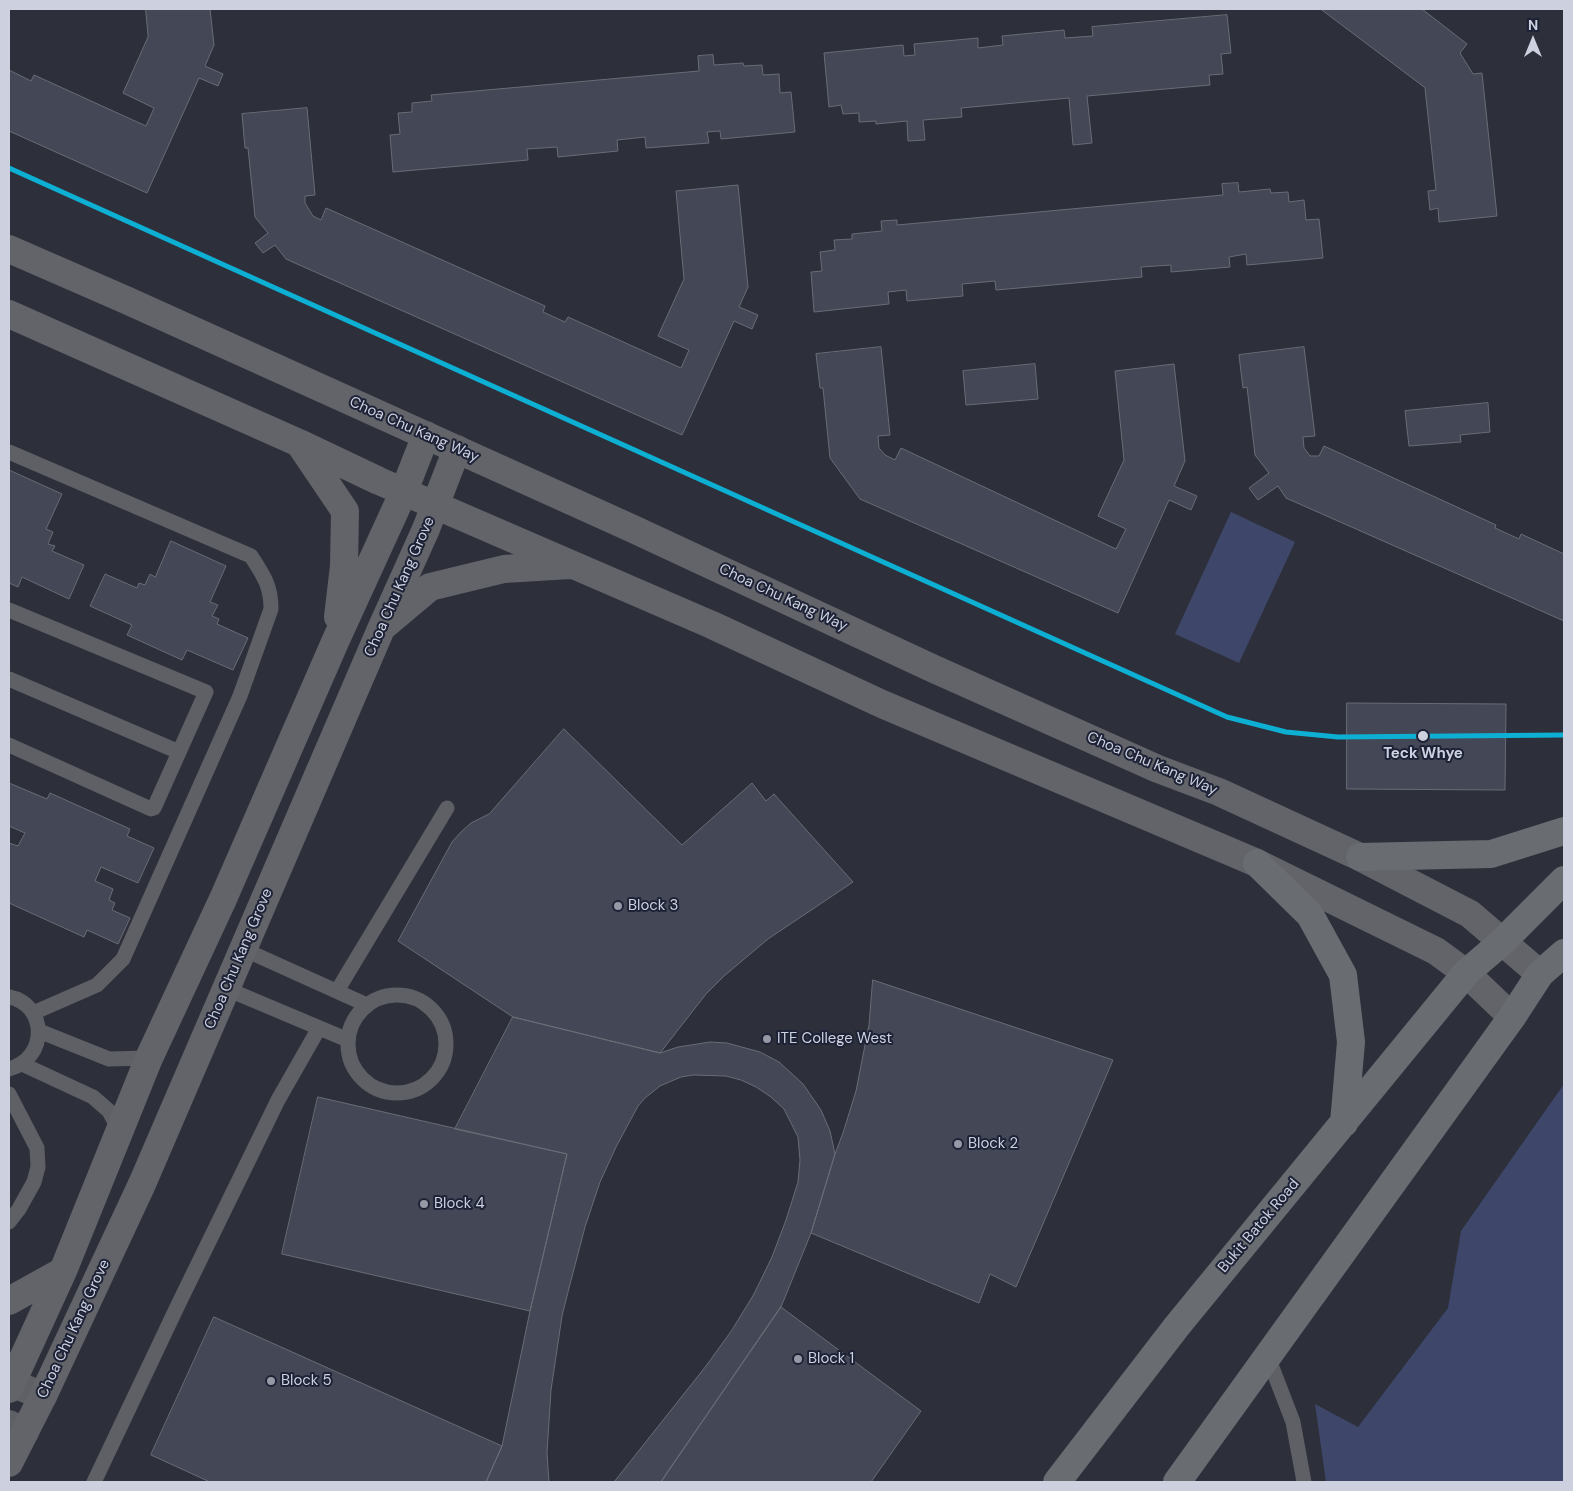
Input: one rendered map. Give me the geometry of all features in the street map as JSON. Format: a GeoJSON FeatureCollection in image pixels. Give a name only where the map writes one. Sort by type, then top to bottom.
{"type":"FeatureCollection","features":[{"type":"Feature","properties":{"kind":"main road","name":"Choa Chu Kang Way"},"geometry":{"type":"LineString","coordinates":[[9,249],[631,528],[934,669],[1158,769],[1219,792],[1360,857],[1470,914],[1540,974]]}},
{"type":"Feature","properties":{"kind":"main road"},"geometry":{"type":"LineString","coordinates":[[9,314],[436,506],[576,565],[882,704],[1257,863],[1436,951],[1466,973],[1512,1016]]}},
{"type":"Feature","properties":{"kind":"main road"},"geometry":{"type":"LineString","coordinates":[[10,1384],[63,1271],[149,1058],[223,899],[335,642],[404,491],[426,435]]}},
{"type":"Feature","properties":{"kind":"main road"},"geometry":{"type":"LineString","coordinates":[[299,443],[345,511],[344,566],[335,642]]}},
{"type":"Feature","properties":{"kind":"main road","name":"Choa Chu Kang Grove"},"geometry":{"type":"LineString","coordinates":[[9,1463],[17,1428],[43,1396],[142,1184],[381,629],[436,506],[458,450]]}},
{"type":"Feature","properties":{"kind":"main road"},"geometry":{"type":"LineString","coordinates":[[381,629],[430,587],[504,569],[576,565]]}},
{"type":"Feature","properties":{"kind":"main road"},"geometry":{"type":"LineString","coordinates":[[1360,857],[1491,854],[1564,831]]}},
{"type":"Feature","properties":{"kind":"main road"},"geometry":{"type":"LineString","coordinates":[[1257,863],[1310,914],[1342,975],[1351,1042],[1344,1123]]}},
{"type":"Feature","properties":{"kind":"main road","name":"Bukit Batok Road"},"geometry":{"type":"LineString","coordinates":[[1057,1482],[1176,1326],[1466,973],[1502,942],[1564,880]]}},
{"type":"Feature","properties":{"kind":"main road"},"geometry":{"type":"LineString","coordinates":[[1176,1482],[1268,1357],[1540,974],[1564,953]]}},
{"type":"Feature","properties":{"kind":"main road"},"geometry":{"type":"LineString","coordinates":[[9,1301],[63,1271]]}},
{"type":"Feature","properties":{"kind":"street"},"geometry":{"type":"LineString","coordinates":[[10,1384],[43,1396]]}},
{"type":"Feature","properties":{"kind":"lane"},"geometry":{"type":"LineString","coordinates":[[9,452],[251,556],[266,580],[271,597],[271,608],[240,696],[124,960],[97,985],[33,1013]]}},
{"type":"Feature","properties":{"kind":"lane"},"geometry":{"type":"LineString","coordinates":[[9,610],[206,692],[154,808],[151,809],[9,746]]}},
{"type":"Feature","properties":{"kind":"lane"},"geometry":{"type":"LineString","coordinates":[[9,679],[179,752]]}},
{"type":"Feature","properties":{"kind":"lane"},"geometry":{"type":"LineString","coordinates":[[337,991],[447,808]]}},
{"type":"Feature","properties":{"kind":"lane"},"geometry":{"type":"LineString","coordinates":[[243,949],[367,1005]]}},
{"type":"Feature","properties":{"kind":"lane"},"geometry":{"type":"LineString","coordinates":[[227,988],[348,1040]]}},
{"type":"Feature","properties":{"kind":"lane"},"geometry":{"type":"LineString","coordinates":[[406,995],[425,1003],[439,1018],[446,1037],[445,1057],[435,1075],[419,1088],[398,1093],[378,1089],[361,1077],[351,1060],[348,1040],[354,1020],[367,1005],[386,996],[406,995]]}},
{"type":"Feature","properties":{"kind":"lane"},"geometry":{"type":"LineString","coordinates":[[9,997],[24,1004],[33,1013],[39,1031],[37,1044],[32,1055],[15,1067]]}},
{"type":"Feature","properties":{"kind":"lane"},"geometry":{"type":"LineString","coordinates":[[94,1482],[278,1100],[319,1028]]}},
{"type":"Feature","properties":{"kind":"lane"},"geometry":{"type":"LineString","coordinates":[[39,1031],[109,1059],[149,1058]]}},
{"type":"Feature","properties":{"kind":"lane"},"geometry":{"type":"LineString","coordinates":[[15,1067],[93,1097],[109,1111],[119,1130]]}},
{"type":"Feature","properties":{"kind":"lane"},"geometry":{"type":"LineString","coordinates":[[9,1094],[37,1148],[38,1167],[34,1182],[19,1209],[9,1222]]}},
{"type":"Feature","properties":{"kind":"lane"},"geometry":{"type":"LineString","coordinates":[[1268,1357],[1293,1422],[1304,1482]]}},
{"type":"Feature","properties":{"kind":"shaded area"},"geometry":{"type":"Polygon","coordinates":[[[1231,512],[1295,542],[1239,663],[1175,634],[1231,512]]]}},
{"type":"Feature","properties":{"kind":"shaded area"},"geometry":{"type":"Polygon","coordinates":[[[1564,1084],[1564,1482],[1326,1482],[1315,1404],[1358,1427],[1448,1308],[1461,1231],[1564,1084]]]}},
{"type":"Feature","properties":{"kind":"building"},"geometry":{"type":"Polygon","coordinates":[[[146,9],[210,9],[214,45],[205,66],[223,74],[218,86],[199,78],[147,193],[9,131],[9,70],[31,81],[34,75],[146,126],[154,108],[123,93],[148,37],[146,9]]]}},
{"type":"Feature","properties":{"kind":"building"},"geometry":{"type":"Polygon","coordinates":[[[1321,9],[1422,9],[1467,44],[1460,53],[1473,74],[1482,73],[1497,216],[1439,222],[1438,208],[1430,210],[1428,191],[1436,190],[1425,88],[1321,9]]]}},
{"type":"Feature","properties":{"kind":"building"},"geometry":{"type":"Polygon","coordinates":[[[1227,15],[1231,53],[1221,54],[1223,74],[1209,75],[1210,85],[1087,96],[1092,143],[1073,145],[1069,98],[961,108],[962,117],[923,120],[925,140],[908,141],[907,121],[876,124],[876,121],[859,122],[859,113],[843,114],[841,105],[829,107],[824,53],[903,45],[904,56],[915,55],[914,44],[978,38],[978,48],[1003,45],[1002,36],[1064,30],[1065,38],[1093,36],[1092,27],[1227,15]]]}},
{"type":"Feature","properties":{"kind":"building"},"geometry":{"type":"Polygon","coordinates":[[[713,55],[714,65],[743,63],[744,66],[762,65],[763,75],[779,74],[780,93],[791,92],[795,132],[721,139],[720,131],[707,132],[709,143],[646,148],[645,137],[617,140],[618,151],[558,157],[557,147],[527,149],[528,160],[393,172],[390,135],[400,134],[398,113],[412,112],[412,103],[432,101],[431,95],[699,71],[698,56],[713,55]]]}},
{"type":"Feature","properties":{"kind":"building"},"geometry":{"type":"Polygon","coordinates":[[[307,108],[315,195],[305,196],[305,203],[313,216],[321,220],[326,208],[545,306],[543,312],[565,322],[568,317],[681,368],[689,350],[658,336],[684,279],[676,191],[738,185],[748,287],[739,307],[758,315],[752,329],[734,321],[682,435],[286,259],[275,245],[263,253],[255,243],[268,233],[255,217],[248,148],[245,148],[242,114],[307,108]]]}},
{"type":"Feature","properties":{"kind":"building"},"geometry":{"type":"Polygon","coordinates":[[[1238,183],[1239,192],[1270,189],[1271,193],[1288,192],[1289,202],[1304,200],[1306,220],[1319,219],[1323,258],[1247,265],[1246,254],[1229,257],[1230,267],[1171,272],[1171,265],[1141,267],[1142,277],[996,290],[995,281],[962,284],[963,296],[907,301],[906,290],[888,292],[889,304],[814,312],[811,272],[822,271],[820,252],[835,250],[834,240],[852,239],[852,234],[882,231],[881,221],[897,220],[897,225],[1223,195],[1222,184],[1238,183]]]}},
{"type":"Feature","properties":{"kind":"building"},"geometry":{"type":"Polygon","coordinates":[[[881,347],[890,435],[878,436],[879,448],[885,455],[895,460],[901,448],[1116,549],[1126,529],[1098,516],[1124,460],[1115,371],[1174,364],[1185,461],[1174,486],[1197,496],[1191,510],[1169,500],[1118,613],[860,499],[830,458],[823,388],[820,388],[816,354],[881,347]]]}},
{"type":"Feature","properties":{"kind":"building"},"geometry":{"type":"Polygon","coordinates":[[[1304,347],[1315,436],[1303,437],[1304,448],[1310,456],[1319,456],[1324,446],[1496,525],[1495,528],[1519,539],[1521,534],[1564,554],[1564,621],[1286,498],[1278,486],[1258,500],[1249,488],[1269,473],[1255,455],[1247,387],[1243,388],[1239,355],[1304,347]]]}},
{"type":"Feature","properties":{"kind":"building"},"geometry":{"type":"Polygon","coordinates":[[[1035,364],[1038,399],[966,405],[963,371],[1035,364]]]}},
{"type":"Feature","properties":{"kind":"building"},"geometry":{"type":"Polygon","coordinates":[[[1488,403],[1490,432],[1460,435],[1461,442],[1409,446],[1405,411],[1488,403]]]}},
{"type":"Feature","properties":{"kind":"building"},"geometry":{"type":"Polygon","coordinates":[[[9,470],[62,494],[46,529],[53,532],[48,544],[55,546],[52,551],[84,565],[69,599],[22,577],[18,587],[9,583],[9,470]]]}},
{"type":"Feature","properties":{"kind":"building"},"geometry":{"type":"Polygon","coordinates":[[[171,541],[226,566],[210,602],[218,605],[212,616],[219,619],[217,624],[248,638],[233,670],[187,650],[182,660],[127,635],[132,625],[90,606],[105,574],[137,588],[139,583],[145,585],[150,574],[155,577],[171,541]]]}},
{"type":"Feature","properties":{"kind":"building"},"geometry":{"type":"Polygon","coordinates":[[[1347,703],[1506,704],[1505,790],[1347,789],[1347,703]]]}},
{"type":"Feature","properties":{"kind":"building","name":"Block 3"},"geometry":{"type":"Polygon","coordinates":[[[564,729],[682,845],[752,783],[766,801],[774,794],[853,882],[768,939],[724,976],[706,994],[660,1053],[513,1017],[398,941],[452,842],[471,823],[489,814],[564,729]]]}},
{"type":"Feature","properties":{"kind":"building"},"geometry":{"type":"Polygon","coordinates":[[[9,783],[47,799],[50,793],[130,829],[127,836],[154,848],[138,883],[101,867],[95,881],[113,889],[109,900],[115,903],[112,910],[130,918],[118,944],[87,930],[84,937],[9,903],[9,843],[18,846],[25,833],[9,826],[9,783]]]}},
{"type":"Feature","properties":{"kind":"building","name":"Block 2"},"geometry":{"type":"Polygon","coordinates":[[[873,980],[1113,1060],[1016,1287],[990,1274],[979,1303],[811,1233],[856,1091],[869,1025],[873,980]]]}},
{"type":"Feature","properties":{"kind":"building"},"geometry":{"type":"Polygon","coordinates":[[[513,1017],[660,1053],[678,1047],[710,1042],[727,1043],[760,1052],[779,1062],[803,1084],[821,1110],[830,1131],[835,1154],[811,1233],[781,1307],[661,1482],[614,1482],[706,1366],[732,1330],[754,1294],[772,1257],[798,1182],[800,1160],[798,1137],[784,1109],[771,1097],[741,1080],[726,1076],[693,1075],[681,1077],[660,1086],[645,1098],[638,1106],[616,1147],[600,1182],[585,1227],[562,1316],[551,1390],[547,1453],[549,1482],[486,1482],[502,1446],[530,1311],[567,1154],[455,1129],[513,1017]]]}},
{"type":"Feature","properties":{"kind":"building","name":"Block 4"},"geometry":{"type":"Polygon","coordinates":[[[318,1097],[567,1154],[530,1311],[282,1254],[318,1097]]]}},
{"type":"Feature","properties":{"kind":"building","name":"Block 1"},"geometry":{"type":"Polygon","coordinates":[[[781,1307],[921,1411],[871,1482],[661,1482],[781,1307]]]}},
{"type":"Feature","properties":{"kind":"building","name":"Block 5"},"geometry":{"type":"Polygon","coordinates":[[[214,1317],[502,1446],[486,1482],[210,1482],[151,1455],[214,1317]]]}},
{"type":"Feature","properties":{"kind":"transit line"},"geometry":{"type":"LineString","coordinates":[[9,168],[1227,717],[1286,732],[1338,737],[1564,735]]}},
{"type":"Feature","properties":{"kind":"place","name":"Teck Whye"},"geometry":{"type":"Point","coordinates":[1423,736]}},
{"type":"Feature","properties":{"kind":"place","name":"Block 3"},"geometry":{"type":"Point","coordinates":[618,906]}},
{"type":"Feature","properties":{"kind":"place","name":"ITE College West"},"geometry":{"type":"Point","coordinates":[767,1039]}},
{"type":"Feature","properties":{"kind":"place","name":"Block 2"},"geometry":{"type":"Point","coordinates":[958,1144]}},
{"type":"Feature","properties":{"kind":"place","name":"Block 4"},"geometry":{"type":"Point","coordinates":[424,1204]}},
{"type":"Feature","properties":{"kind":"place","name":"Block 1"},"geometry":{"type":"Point","coordinates":[798,1359]}},
{"type":"Feature","properties":{"kind":"place","name":"Block 5"},"geometry":{"type":"Point","coordinates":[271,1381]}}]}
